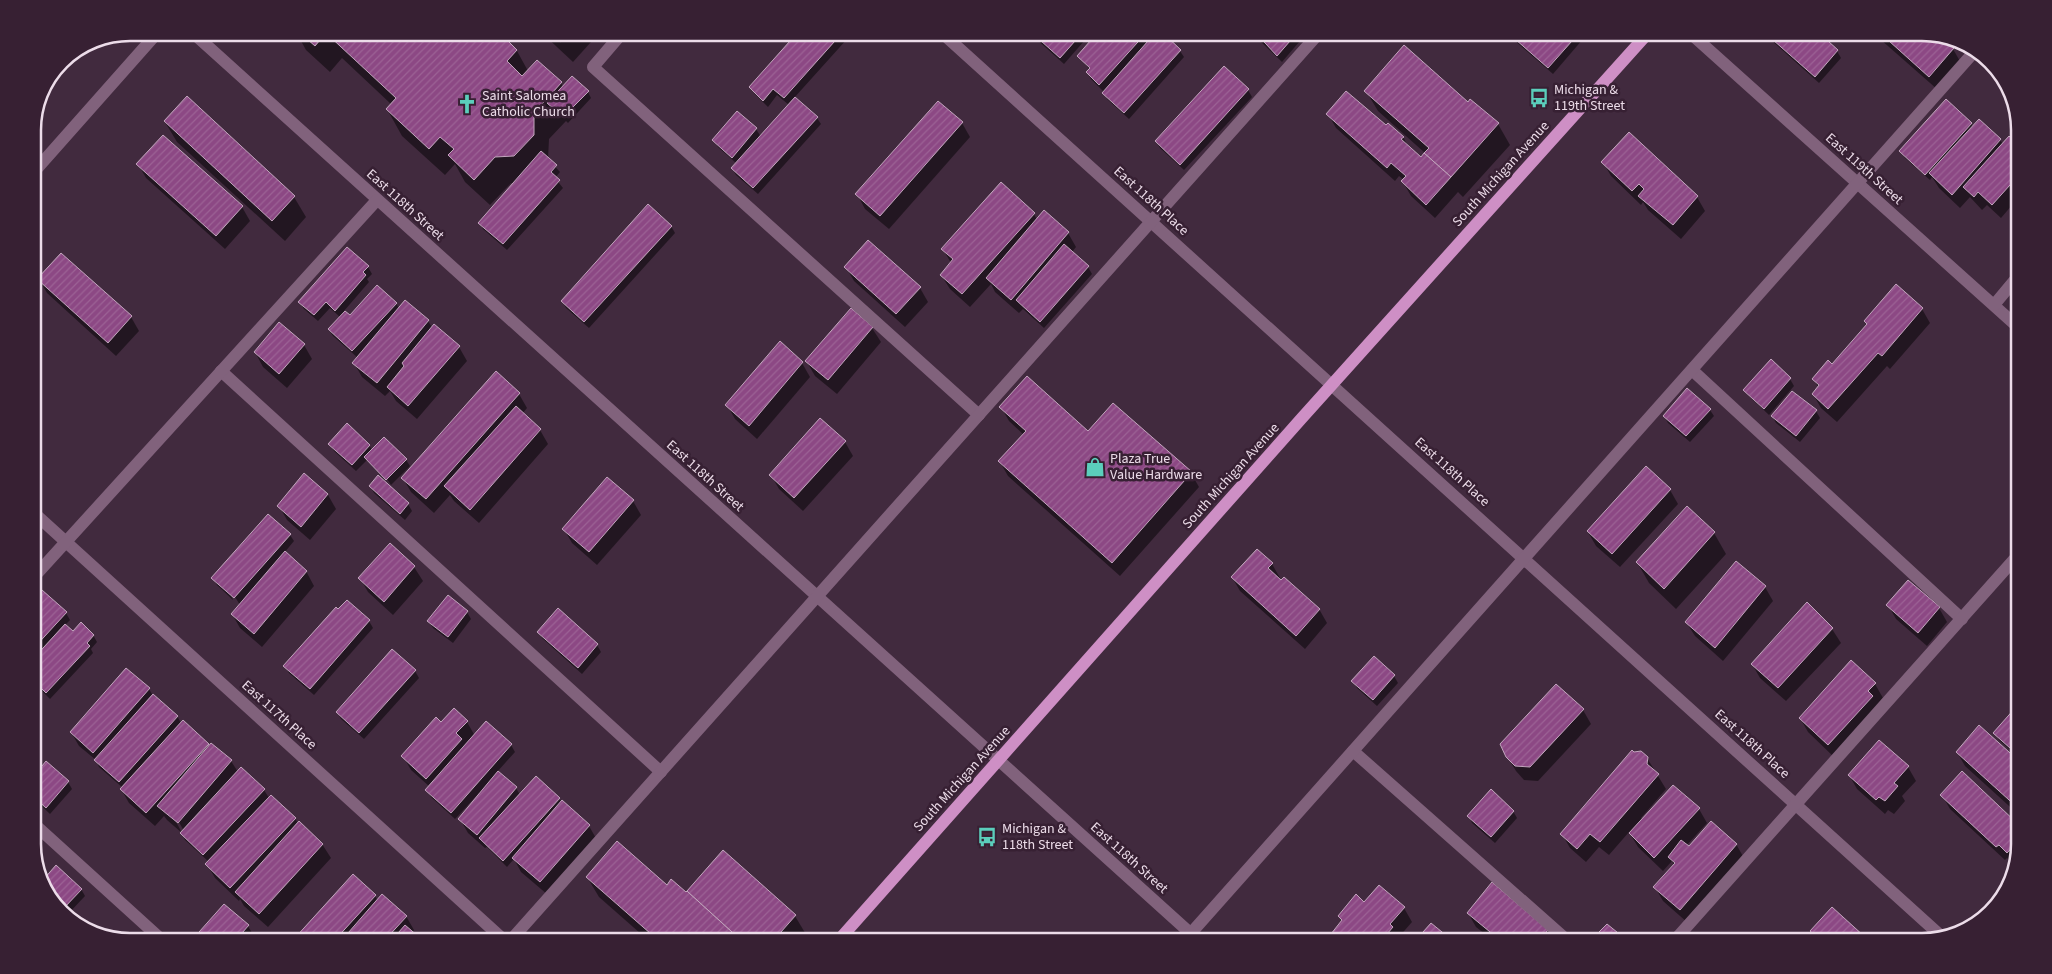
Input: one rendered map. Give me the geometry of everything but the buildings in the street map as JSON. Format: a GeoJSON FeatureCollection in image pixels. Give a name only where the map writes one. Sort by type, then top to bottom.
{"type":"FeatureCollection","features":[{"type":"Feature","properties":{"kind":"main road","name":"South Michigan Avenue"},"geometry":{"type":"LineString","coordinates":[[846,933],[1332,385],[1641,41]]}},
{"type":"Feature","properties":{"kind":"street"},"geometry":{"type":"LineString","coordinates":[[41,164],[150,41]]}},
{"type":"Feature","properties":{"kind":"street","name":"East 118th Street"},"geometry":{"type":"LineString","coordinates":[[202,41],[998,761],[1184,933]]}},
{"type":"Feature","properties":{"kind":"street"},"geometry":{"type":"LineString","coordinates":[[615,41],[593,67],[979,414]]}},
{"type":"Feature","properties":{"kind":"street","name":"East 118th Place"},"geometry":{"type":"LineString","coordinates":[[951,41],[1937,931]]}},
{"type":"Feature","properties":{"kind":"street"},"geometry":{"type":"LineString","coordinates":[[518,933],[1309,41]]}},
{"type":"Feature","properties":{"kind":"street","name":"East 119th Street"},"geometry":{"type":"LineString","coordinates":[[1699,41],[2011,321]]}},
{"type":"Feature","properties":{"kind":"street"},"geometry":{"type":"LineString","coordinates":[[1196,933],[1353,751],[1970,56]]}},
{"type":"Feature","properties":{"kind":"street"},"geometry":{"type":"LineString","coordinates":[[41,569],[377,200]]}},
{"type":"Feature","properties":{"kind":"street"},"geometry":{"type":"LineString","coordinates":[[1994,305],[2011,285]]}},
{"type":"Feature","properties":{"kind":"street"},"geometry":{"type":"LineString","coordinates":[[1692,370],[1962,619]]}},
{"type":"Feature","properties":{"kind":"street"},"geometry":{"type":"LineString","coordinates":[[222,371],[661,772]]}},
{"type":"Feature","properties":{"kind":"street","name":"East 117th Place"},"geometry":{"type":"LineString","coordinates":[[41,519],[495,933]]}},
{"type":"Feature","properties":{"kind":"street"},"geometry":{"type":"LineString","coordinates":[[1682,933],[2011,563]]}},
{"type":"Feature","properties":{"kind":"street"},"geometry":{"type":"LineString","coordinates":[[1353,751],[1558,933]]}},
{"type":"Feature","properties":{"kind":"street"},"geometry":{"type":"LineString","coordinates":[[41,831],[153,933]]}},
{"type":"Feature","properties":{"kind":"place","name":"Michigan & 119th Street"},"geometry":{"type":"Point","coordinates":[1539,98]}},
{"type":"Feature","properties":{"kind":"place","name":"Saint Salomea Catholic Church"},"geometry":{"type":"Point","coordinates":[467,104]}},
{"type":"Feature","properties":{"kind":"place","name":"Plaza True Value Hardware"},"geometry":{"type":"Point","coordinates":[1095,467]}},
{"type":"Feature","properties":{"kind":"place","name":"Michigan & 118th Street"},"geometry":{"type":"Point","coordinates":[987,837]}}]}
